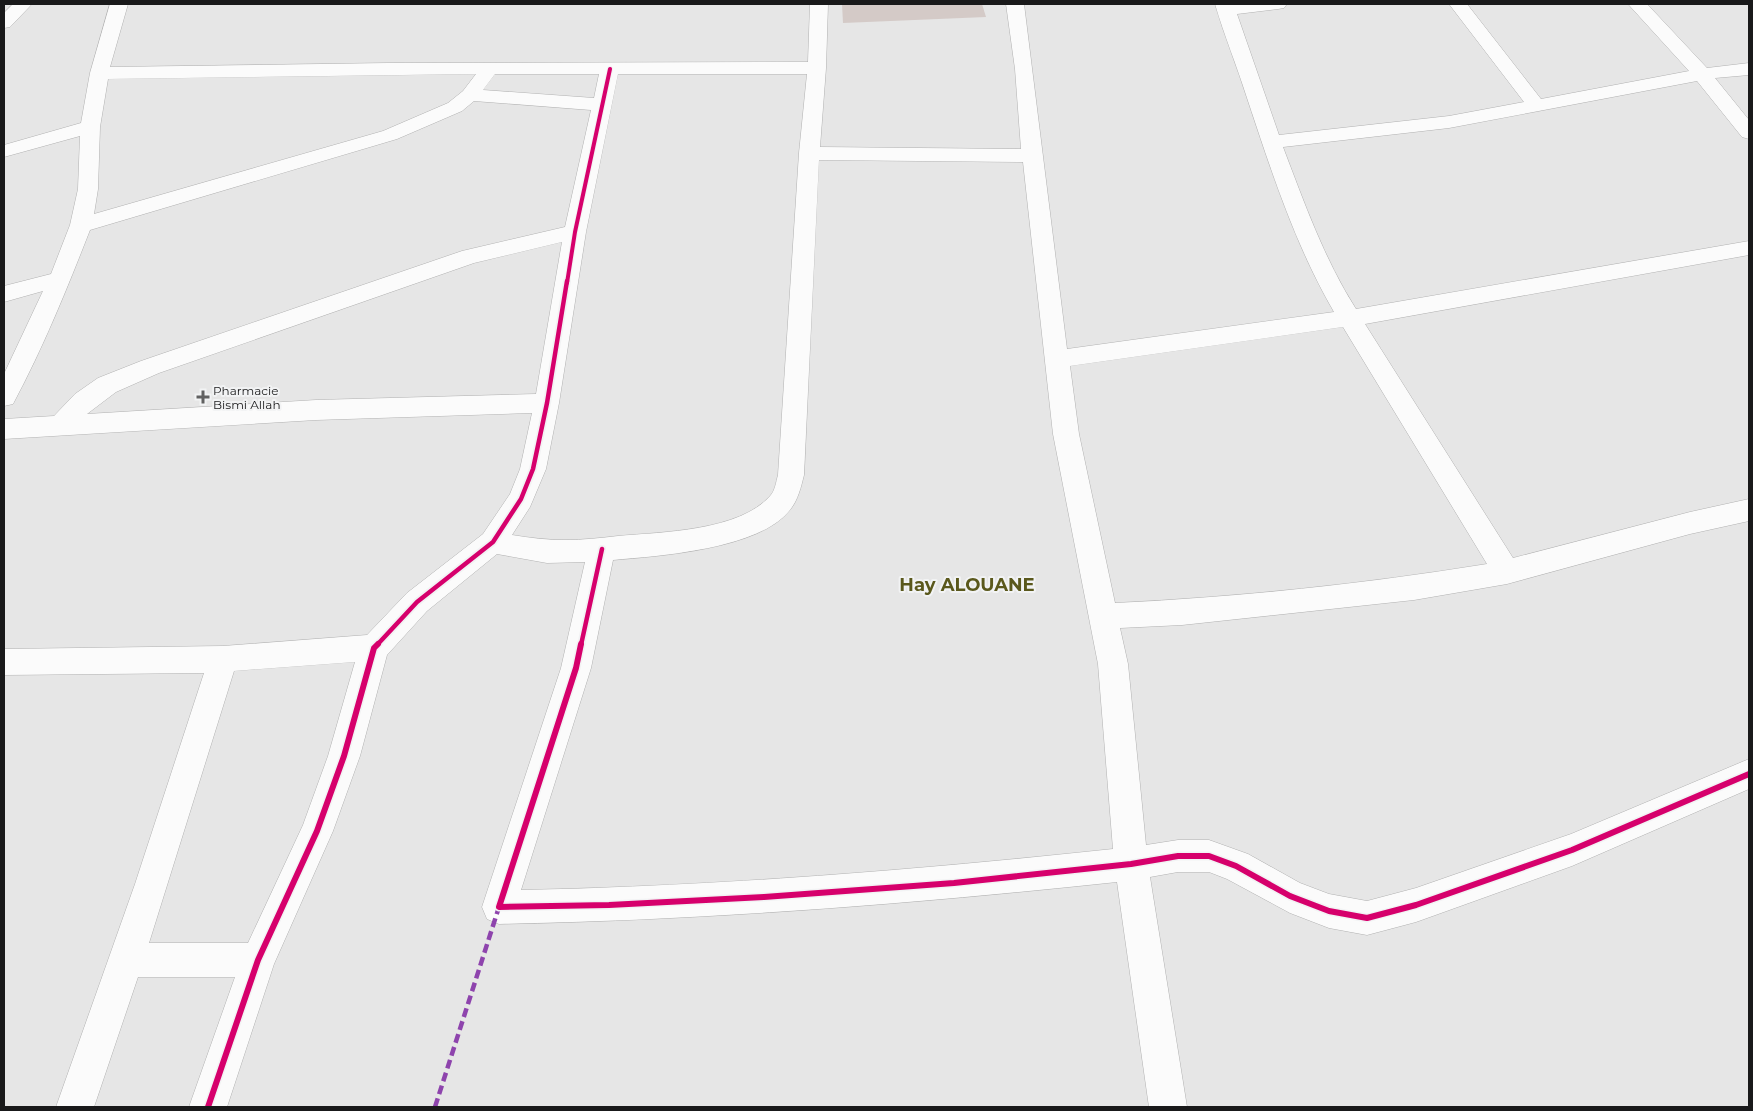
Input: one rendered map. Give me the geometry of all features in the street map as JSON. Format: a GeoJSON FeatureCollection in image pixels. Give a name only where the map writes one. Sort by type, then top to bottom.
{"type":"FeatureCollection","features":[{"type":"Feature","properties":{"kind":"street"},"geometry":{"type":"LineString","coordinates":[[4,23],[23,4]]}},
{"type":"Feature","properties":{"kind":"street"},"geometry":{"type":"LineString","coordinates":[[4,398],[29,348],[81,225],[88,179],[90,127],[99,73],[119,4]]}},
{"type":"Feature","properties":{"kind":"street"},"geometry":{"type":"LineString","coordinates":[[493,542],[523,549],[557,551],[661,544],[723,533],[758,520],[778,506],[786,495],[791,475],[809,153],[817,68],[819,4]]}},
{"type":"Feature","properties":{"kind":"street"},"geometry":{"type":"LineString","coordinates":[[1016,4],[1032,156],[1066,434],[1113,664],[1131,864],[1168,1107]]}},
{"type":"Feature","properties":{"kind":"street"},"geometry":{"type":"LineString","coordinates":[[1278,4],[1225,7],[1238,40],[1270,142],[1305,232],[1325,275],[1421,436],[1507,572]]}},
{"type":"Feature","properties":{"kind":"street"},"geometry":{"type":"LineString","coordinates":[[1458,4],[1536,105]]}},
{"type":"Feature","properties":{"kind":"street"},"geometry":{"type":"LineString","coordinates":[[1637,4],[1702,74],[1749,133]]}},
{"type":"Feature","properties":{"kind":"street"},"geometry":{"type":"LineString","coordinates":[[99,73],[224,70],[817,68]]}},
{"type":"Feature","properties":{"kind":"street"},"geometry":{"type":"LineString","coordinates":[[208,1107],[258,960],[323,814],[344,756],[374,648],[417,602],[493,542],[521,499],[533,469],[547,403],[575,232],[610,69]]}},
{"type":"Feature","properties":{"kind":"street"},"geometry":{"type":"LineString","coordinates":[[1270,142],[1449,122],[1702,74],[1749,69]]}},
{"type":"Feature","properties":{"kind":"street"},"geometry":{"type":"LineString","coordinates":[[81,225],[390,135],[447,111],[470,95],[489,70]]}},
{"type":"Feature","properties":{"kind":"street"},"geometry":{"type":"LineString","coordinates":[[470,95],[603,105]]}},
{"type":"Feature","properties":{"kind":"street"},"geometry":{"type":"LineString","coordinates":[[4,151],[90,127]]}},
{"type":"Feature","properties":{"kind":"street"},"geometry":{"type":"LineString","coordinates":[[809,153],[1032,156]]}},
{"type":"Feature","properties":{"kind":"street"},"geometry":{"type":"LineString","coordinates":[[61,424],[84,401],[107,385],[159,364],[470,256],[575,232]]}},
{"type":"Feature","properties":{"kind":"street"},"geometry":{"type":"LineString","coordinates":[[1056,359],[1351,318],[1749,248]]}},
{"type":"Feature","properties":{"kind":"street"},"geometry":{"type":"LineString","coordinates":[[4,294],[60,278]]}},
{"type":"Feature","properties":{"kind":"street"},"geometry":{"type":"LineString","coordinates":[[4,429],[61,424],[316,410],[547,403]]}},
{"type":"Feature","properties":{"kind":"street"},"geometry":{"type":"LineString","coordinates":[[1102,616],[1182,612],[1404,589],[1507,572],[1690,523],[1749,510]]}},
{"type":"Feature","properties":{"kind":"street"},"geometry":{"type":"LineString","coordinates":[[602,549],[576,668],[499,907],[609,905],[764,897],[954,883],[1131,864],[1178,856],[1209,856],[1236,866],[1290,896],[1329,911],[1367,918],[1416,905],[1572,850],[1749,774]]}},
{"type":"Feature","properties":{"kind":"street"},"geometry":{"type":"LineString","coordinates":[[4,662],[223,660],[374,648]]}},
{"type":"Feature","properties":{"kind":"street"},"geometry":{"type":"LineString","coordinates":[[75,1107],[128,960],[223,660]]}},
{"type":"Feature","properties":{"kind":"street"},"geometry":{"type":"LineString","coordinates":[[128,960],[258,960]]}},
{"type":"Feature","properties":{"kind":"building"},"geometry":{"type":"Polygon","coordinates":[[[842,4],[982,4],[986,17],[843,23],[842,4]]]}},
{"type":"Feature","properties":{"kind":"marked path"},"geometry":{"type":"LineString","coordinates":[[435,1107],[499,907]]}},
{"type":"Feature","properties":{"kind":"cycle path"},"geometry":{"type":"LineString","coordinates":[[208,1107],[258,960],[317,831],[344,756],[374,648],[417,602],[493,542],[521,499],[533,469],[547,403],[575,232],[610,69]]}},
{"type":"Feature","properties":{"kind":"cycle path"},"geometry":{"type":"LineString","coordinates":[[602,549],[576,668],[499,907],[609,905],[764,897],[954,883],[1131,864],[1178,856],[1209,856],[1236,866],[1290,896],[1329,911],[1367,918],[1416,905],[1572,850],[1749,774]]}},
{"type":"Feature","properties":{"kind":"place","name":"Pharmacie Bismi Allah"},"geometry":{"type":"Point","coordinates":[203,397]}},
{"type":"Feature","properties":{"kind":"district","name":"Hay ALOUANE"},"geometry":{"type":"Point","coordinates":[967,585]}}]}
